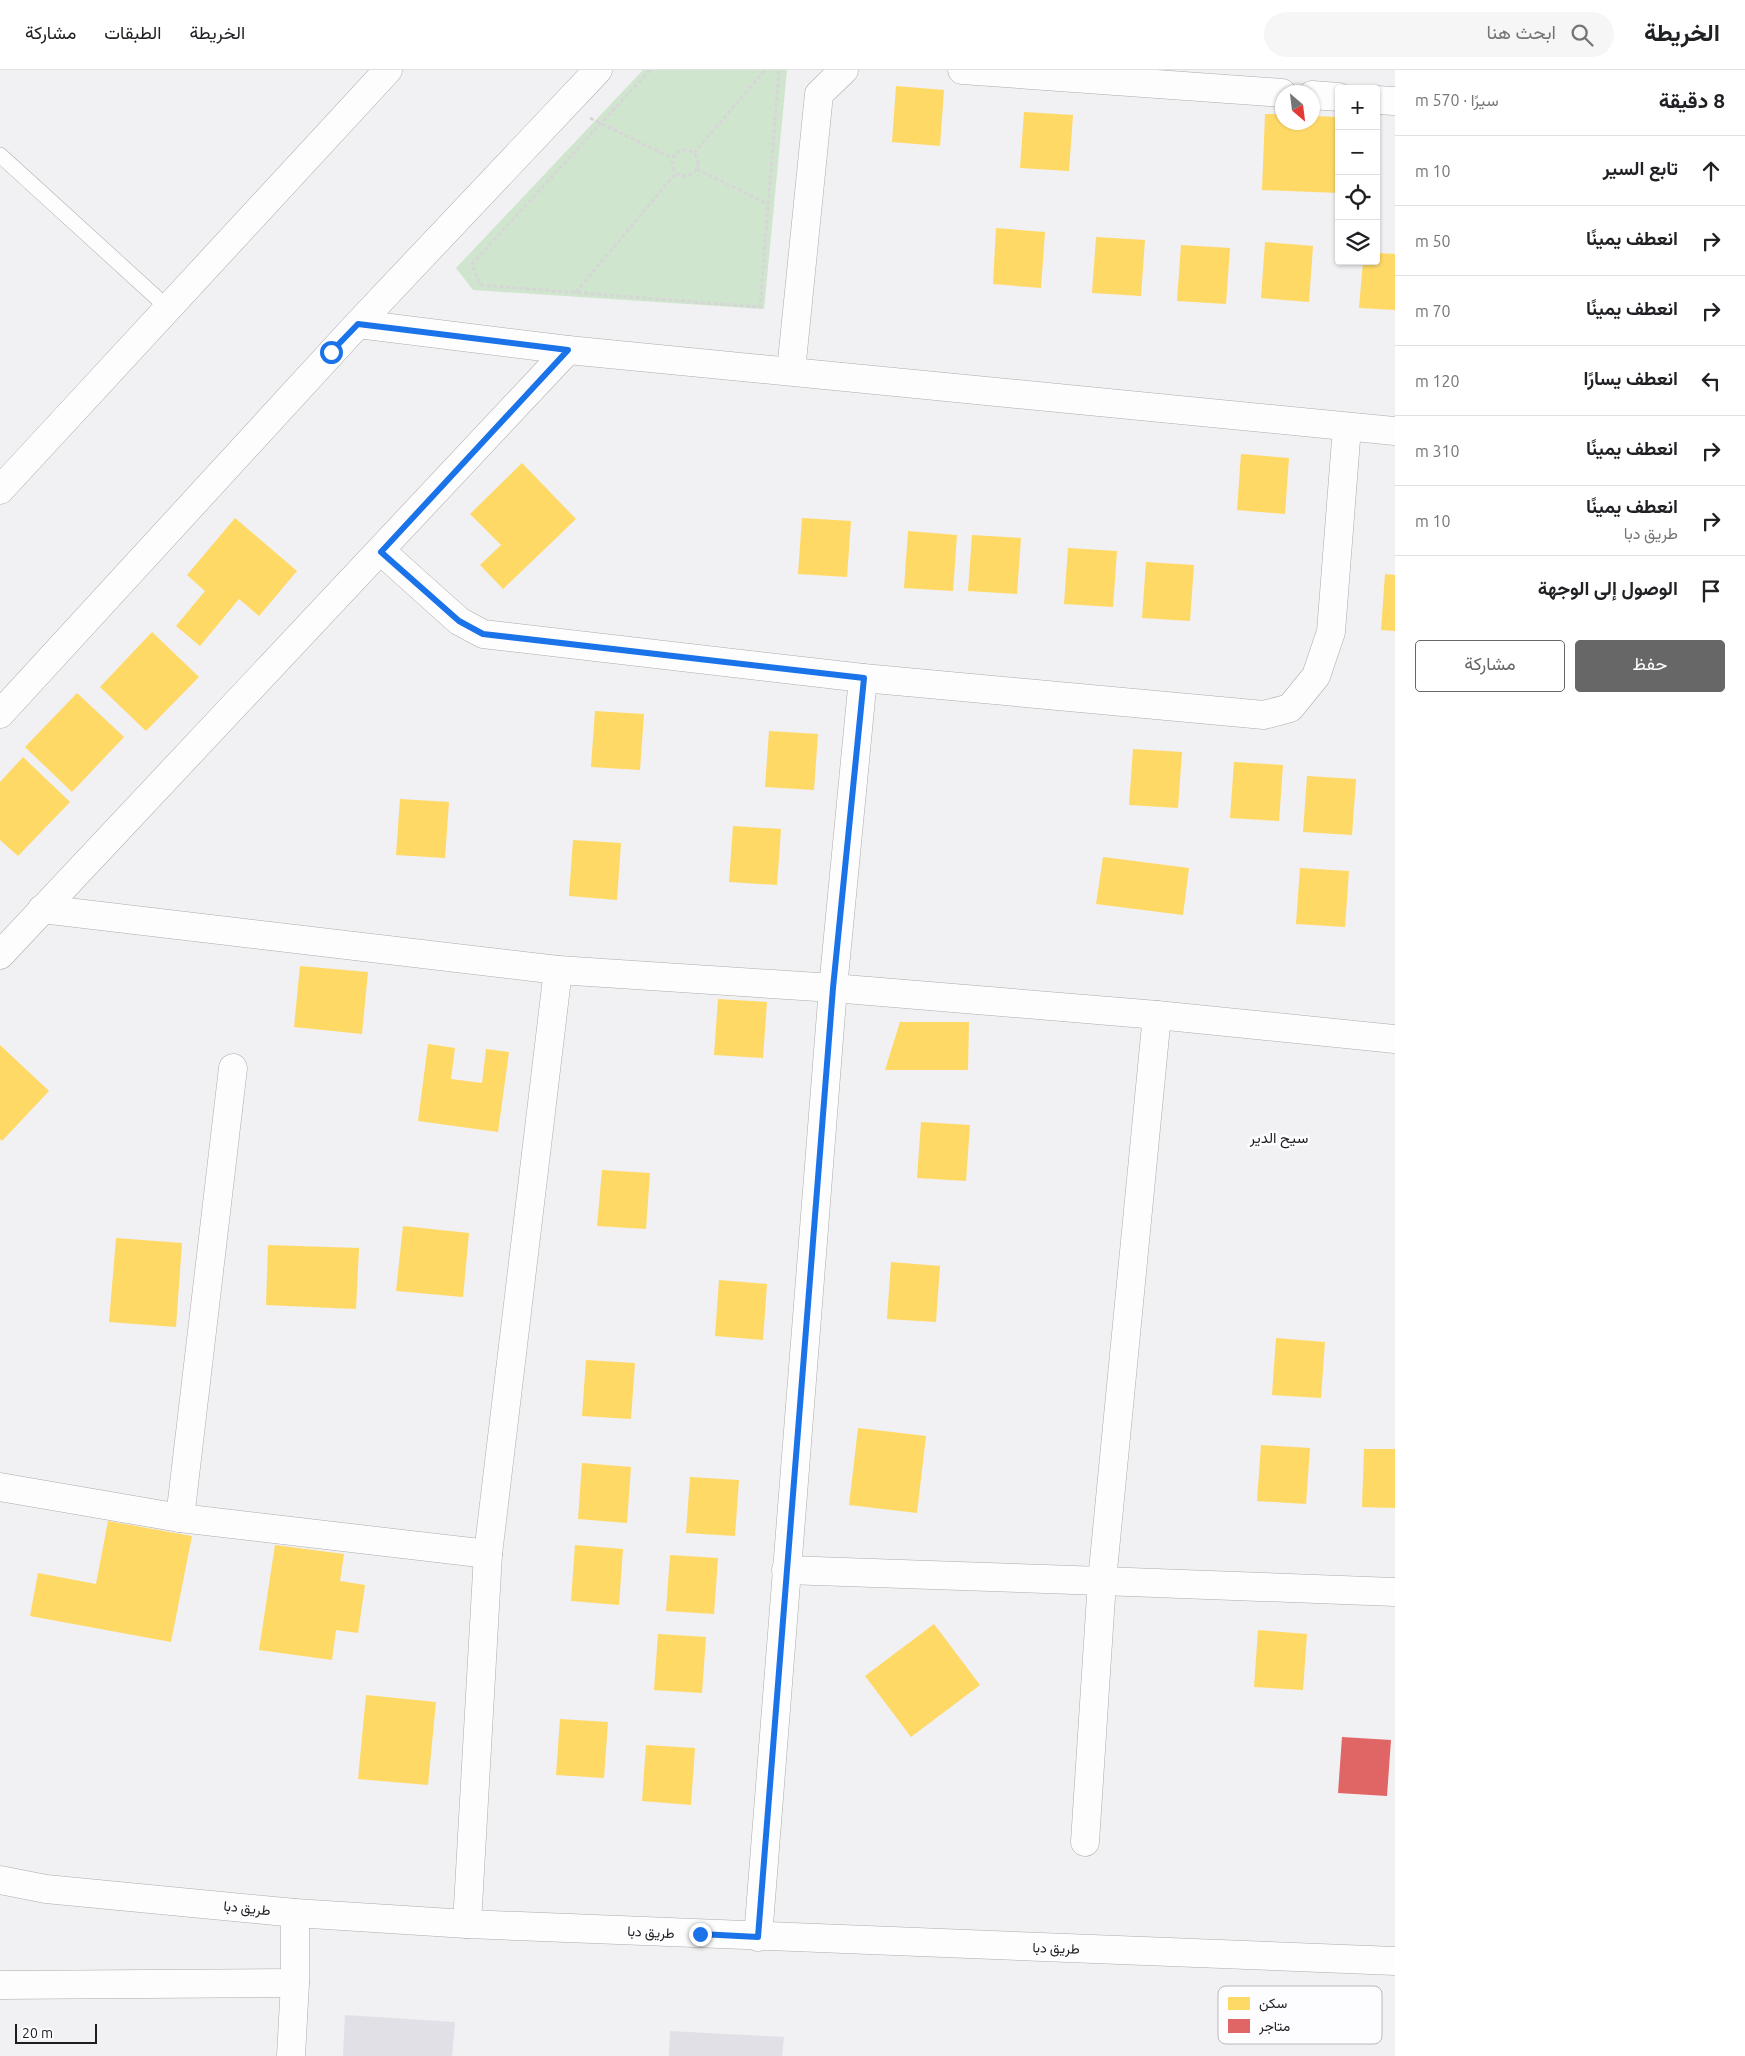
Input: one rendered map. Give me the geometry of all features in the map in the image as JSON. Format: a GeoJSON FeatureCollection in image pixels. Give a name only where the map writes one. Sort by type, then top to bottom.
{"type":"FeatureCollection","features":[{"type":"Feature","properties":{"kind":"street"},"geometry":{"type":"LineString","coordinates":[[0,490],[388,70]]}},
{"type":"Feature","properties":{"kind":"street"},"geometry":{"type":"LineString","coordinates":[[0,714],[358,324],[598,70]]}},
{"type":"Feature","properties":{"kind":"street"},"geometry":{"type":"LineString","coordinates":[[791,371],[819,94],[844,70]]}},
{"type":"Feature","properties":{"kind":"street"},"geometry":{"type":"LineString","coordinates":[[962,70],[1275,92]]}},
{"type":"Feature","properties":{"kind":"street"},"geometry":{"type":"LineString","coordinates":[[1320,96],[1335,97]]}},
{"type":"Feature","properties":{"kind":"street"},"geometry":{"type":"LineString","coordinates":[[1380,100],[1395,101]]}},
{"type":"Feature","properties":{"kind":"street"},"geometry":{"type":"LineString","coordinates":[[358,324],[568,350],[1395,431]]}},
{"type":"Feature","properties":{"kind":"street"},"geometry":{"type":"LineString","coordinates":[[0,955],[381,552],[568,350]]}},
{"type":"Feature","properties":{"kind":"street"},"geometry":{"type":"LineString","coordinates":[[381,552],[459,621],[483,634],[864,678],[1264,715],[1290,708],[1316,676],[1331,632],[1348,427]]}},
{"type":"Feature","properties":{"kind":"street"},"geometry":{"type":"LineString","coordinates":[[758,1937],[833,988],[864,678]]}},
{"type":"Feature","properties":{"kind":"street"},"geometry":{"type":"LineString","coordinates":[[42,909],[558,970],[833,988],[1157,1015],[1395,1039]]}},
{"type":"Feature","properties":{"kind":"street"},"geometry":{"type":"LineString","coordinates":[[466,1924],[488,1554],[558,970]]}},
{"type":"Feature","properties":{"kind":"street"},"geometry":{"type":"LineString","coordinates":[[1085,1842],[1102,1581],[1157,1015]]}},
{"type":"Feature","properties":{"kind":"street"},"geometry":{"type":"LineString","coordinates":[[180,1518],[233,1068]]}},
{"type":"Feature","properties":{"kind":"street"},"geometry":{"type":"LineString","coordinates":[[0,1487],[180,1518],[488,1554]]}},
{"type":"Feature","properties":{"kind":"street"},"geometry":{"type":"LineString","coordinates":[[786,1570],[1395,1592]]}},
{"type":"Feature","properties":{"kind":"street","name":"طريق دبا"},"geometry":{"type":"LineString","coordinates":[[0,1880],[46,1889],[295,1913],[466,1924],[1395,1961]]}},
{"type":"Feature","properties":{"kind":"street"},"geometry":{"type":"LineString","coordinates":[[291,2056],[295,1983],[295,1913]]}},
{"type":"Feature","properties":{"kind":"street"},"geometry":{"type":"LineString","coordinates":[[0,1985],[295,1983]]}},
{"type":"Feature","properties":{"kind":"lane"},"geometry":{"type":"LineString","coordinates":[[0,155],[169,309]]}},
{"type":"Feature","properties":{"kind":"path"},"geometry":{"type":"LineString","coordinates":[[650,70],[472,264],[480,285],[760,307],[779,70]]}},
{"type":"Feature","properties":{"kind":"path"},"geometry":{"type":"LineString","coordinates":[[694,153],[765,70]]}},
{"type":"Feature","properties":{"kind":"path"},"geometry":{"type":"LineString","coordinates":[[564,106],[672,158]]}},
{"type":"Feature","properties":{"kind":"path"},"geometry":{"type":"LineString","coordinates":[[689,150],[694,153],[698,161],[697,169],[687,176],[676,173],[673,169],[672,158],[679,151],[689,150]]}},
{"type":"Feature","properties":{"kind":"path"},"geometry":{"type":"LineString","coordinates":[[697,169],[768,204]]}},
{"type":"Feature","properties":{"kind":"path"},"geometry":{"type":"LineString","coordinates":[[575,292],[676,173]]}},
{"type":"Feature","properties":{"kind":"shaded area"},"geometry":{"type":"Polygon","coordinates":[[[345,2015],[455,2022],[452,2056],[343,2056],[345,2015]]]}},
{"type":"Feature","properties":{"kind":"shaded area"},"geometry":{"type":"Polygon","coordinates":[[[670,2031],[784,2037],[782,2056],[669,2056],[670,2031]]]}},
{"type":"Feature","properties":{"kind":"green space"},"geometry":{"type":"Polygon","coordinates":[[[643,70],[787,70],[764,309],[473,290],[456,268],[643,70]]]}},
{"type":"Feature","properties":{"kind":"building: سكن"},"geometry":{"type":"Polygon","coordinates":[[[896,86],[944,90],[940,146],[892,142],[896,86]]]}},
{"type":"Feature","properties":{"kind":"building: سكن"},"geometry":{"type":"Polygon","coordinates":[[[1024,112],[1073,115],[1069,171],[1020,168],[1024,112]]]}},
{"type":"Feature","properties":{"kind":"building: سكن"},"geometry":{"type":"Polygon","coordinates":[[[1265,114],[1275,114],[1275,130],[1320,130],[1320,116],[1335,117],[1335,193],[1262,190],[1265,114]]]}},
{"type":"Feature","properties":{"kind":"building: سكن"},"geometry":{"type":"Polygon","coordinates":[[[996,228],[1045,232],[1041,288],[993,284],[996,228]]]}},
{"type":"Feature","properties":{"kind":"building: سكن"},"geometry":{"type":"Polygon","coordinates":[[[1096,237],[1145,240],[1141,296],[1092,293],[1096,237]]]}},
{"type":"Feature","properties":{"kind":"building: سكن"},"geometry":{"type":"Polygon","coordinates":[[[1265,242],[1313,246],[1309,302],[1261,298],[1265,242]]]}},
{"type":"Feature","properties":{"kind":"building: سكن"},"geometry":{"type":"Polygon","coordinates":[[[1181,245],[1230,248],[1226,304],[1177,301],[1181,245]]]}},
{"type":"Feature","properties":{"kind":"building: سكن"},"geometry":{"type":"Polygon","coordinates":[[[1380,253],[1395,254],[1395,310],[1359,308],[1363,265],[1380,265],[1380,253]]]}},
{"type":"Feature","properties":{"kind":"building: سكن"},"geometry":{"type":"Polygon","coordinates":[[[1241,454],[1289,458],[1285,514],[1237,510],[1241,454]]]}},
{"type":"Feature","properties":{"kind":"building: سكن"},"geometry":{"type":"Polygon","coordinates":[[[522,463],[576,519],[503,589],[480,565],[501,545],[470,514],[522,463]]]}},
{"type":"Feature","properties":{"kind":"building: سكن"},"geometry":{"type":"Polygon","coordinates":[[[235,518],[297,571],[259,616],[239,599],[200,646],[176,626],[205,591],[187,575],[235,518]]]}},
{"type":"Feature","properties":{"kind":"building: سكن"},"geometry":{"type":"Polygon","coordinates":[[[802,518],[851,521],[847,577],[798,574],[802,518]]]}},
{"type":"Feature","properties":{"kind":"building: سكن"},"geometry":{"type":"Polygon","coordinates":[[[908,531],[957,535],[953,591],[904,588],[908,531]]]}},
{"type":"Feature","properties":{"kind":"building: سكن"},"geometry":{"type":"Polygon","coordinates":[[[972,535],[1021,538],[1017,594],[968,591],[972,535]]]}},
{"type":"Feature","properties":{"kind":"building: سكن"},"geometry":{"type":"Polygon","coordinates":[[[1068,548],[1117,551],[1113,607],[1064,604],[1068,548]]]}},
{"type":"Feature","properties":{"kind":"building: سكن"},"geometry":{"type":"Polygon","coordinates":[[[1146,562],[1194,565],[1190,621],[1142,618],[1146,562]]]}},
{"type":"Feature","properties":{"kind":"building: سكن"},"geometry":{"type":"Polygon","coordinates":[[[1385,574],[1395,575],[1395,631],[1381,630],[1385,574]]]}},
{"type":"Feature","properties":{"kind":"building: سكن"},"geometry":{"type":"Polygon","coordinates":[[[152,632],[199,677],[146,731],[100,687],[152,632]]]}},
{"type":"Feature","properties":{"kind":"building: سكن"},"geometry":{"type":"Polygon","coordinates":[[[77,693],[124,737],[72,792],[25,747],[77,693]]]}},
{"type":"Feature","properties":{"kind":"building: سكن"},"geometry":{"type":"Polygon","coordinates":[[[595,711],[644,714],[640,770],[591,767],[595,711]]]}},
{"type":"Feature","properties":{"kind":"building: سكن"},"geometry":{"type":"Polygon","coordinates":[[[769,731],[818,734],[814,790],[765,787],[769,731]]]}},
{"type":"Feature","properties":{"kind":"building: سكن"},"geometry":{"type":"Polygon","coordinates":[[[1133,749],[1182,752],[1178,808],[1129,805],[1133,749]]]}},
{"type":"Feature","properties":{"kind":"building: سكن"},"geometry":{"type":"Polygon","coordinates":[[[23,757],[70,802],[18,856],[0,840],[0,782],[23,757]]]}},
{"type":"Feature","properties":{"kind":"building: سكن"},"geometry":{"type":"Polygon","coordinates":[[[1234,762],[1283,765],[1279,821],[1230,818],[1234,762]]]}},
{"type":"Feature","properties":{"kind":"building: سكن"},"geometry":{"type":"Polygon","coordinates":[[[1307,776],[1356,779],[1352,835],[1303,832],[1307,776]]]}},
{"type":"Feature","properties":{"kind":"building: سكن"},"geometry":{"type":"Polygon","coordinates":[[[400,799],[449,802],[445,858],[396,855],[400,799]]]}},
{"type":"Feature","properties":{"kind":"building: سكن"},"geometry":{"type":"Polygon","coordinates":[[[733,826],[781,829],[777,885],[729,882],[733,826]]]}},
{"type":"Feature","properties":{"kind":"building: سكن"},"geometry":{"type":"Polygon","coordinates":[[[573,840],[621,843],[617,900],[569,896],[573,840]]]}},
{"type":"Feature","properties":{"kind":"building: سكن"},"geometry":{"type":"Polygon","coordinates":[[[1103,857],[1189,868],[1183,915],[1096,904],[1103,857]]]}},
{"type":"Feature","properties":{"kind":"building: سكن"},"geometry":{"type":"Polygon","coordinates":[[[1300,868],[1349,871],[1345,927],[1296,924],[1300,868]]]}},
{"type":"Feature","properties":{"kind":"building: سكن"},"geometry":{"type":"Polygon","coordinates":[[[300,966],[368,972],[362,1034],[294,1027],[300,966]]]}},
{"type":"Feature","properties":{"kind":"building: سكن"},"geometry":{"type":"Polygon","coordinates":[[[718,999],[767,1002],[763,1058],[714,1055],[718,999]]]}},
{"type":"Feature","properties":{"kind":"building: سكن"},"geometry":{"type":"Polygon","coordinates":[[[900,1022],[969,1022],[968,1070],[885,1070],[900,1022]]]}},
{"type":"Feature","properties":{"kind":"building: سكن"},"geometry":{"type":"Polygon","coordinates":[[[428,1044],[455,1048],[451,1079],[482,1083],[486,1049],[509,1052],[498,1132],[418,1121],[428,1044]]]}},
{"type":"Feature","properties":{"kind":"building: سكن"},"geometry":{"type":"Polygon","coordinates":[[[0,1045],[49,1091],[2,1141],[0,1139],[0,1045]]]}},
{"type":"Feature","properties":{"kind":"building: سكن"},"geometry":{"type":"Polygon","coordinates":[[[921,1122],[970,1125],[966,1181],[917,1178],[921,1122]]]}},
{"type":"Feature","properties":{"kind":"building: سكن"},"geometry":{"type":"Polygon","coordinates":[[[602,1170],[650,1173],[646,1229],[597,1226],[602,1170]]]}},
{"type":"Feature","properties":{"kind":"building: سكن"},"geometry":{"type":"Polygon","coordinates":[[[403,1226],[469,1233],[463,1297],[396,1291],[403,1226]]]}},
{"type":"Feature","properties":{"kind":"building: سكن"},"geometry":{"type":"Polygon","coordinates":[[[116,1238],[182,1243],[176,1327],[109,1322],[116,1238]]]}},
{"type":"Feature","properties":{"kind":"building: سكن"},"geometry":{"type":"Polygon","coordinates":[[[268,1245],[359,1248],[356,1309],[266,1305],[268,1245]]]}},
{"type":"Feature","properties":{"kind":"building: سكن"},"geometry":{"type":"Polygon","coordinates":[[[891,1262],[940,1266],[936,1322],[887,1319],[891,1262]]]}},
{"type":"Feature","properties":{"kind":"building: سكن"},"geometry":{"type":"Polygon","coordinates":[[[719,1280],[767,1284],[763,1340],[715,1336],[719,1280]]]}},
{"type":"Feature","properties":{"kind":"building: سكن"},"geometry":{"type":"Polygon","coordinates":[[[1276,1338],[1325,1342],[1321,1398],[1272,1395],[1276,1338]]]}},
{"type":"Feature","properties":{"kind":"building: سكن"},"geometry":{"type":"Polygon","coordinates":[[[586,1360],[635,1363],[631,1419],[582,1416],[586,1360]]]}},
{"type":"Feature","properties":{"kind":"building: سكن"},"geometry":{"type":"Polygon","coordinates":[[[858,1428],[926,1436],[917,1513],[849,1505],[858,1428]]]}},
{"type":"Feature","properties":{"kind":"building: سكن"},"geometry":{"type":"Polygon","coordinates":[[[1261,1445],[1310,1448],[1306,1504],[1257,1501],[1261,1445]]]}},
{"type":"Feature","properties":{"kind":"building: سكن"},"geometry":{"type":"Polygon","coordinates":[[[1364,1449],[1395,1449],[1395,1508],[1362,1507],[1364,1449]]]}},
{"type":"Feature","properties":{"kind":"building: سكن"},"geometry":{"type":"Polygon","coordinates":[[[582,1463],[631,1467],[627,1523],[578,1519],[582,1463]]]}},
{"type":"Feature","properties":{"kind":"building: سكن"},"geometry":{"type":"Polygon","coordinates":[[[690,1477],[739,1480],[735,1536],[686,1533],[690,1477]]]}},
{"type":"Feature","properties":{"kind":"building: سكن"},"geometry":{"type":"Polygon","coordinates":[[[108,1521],[192,1536],[171,1642],[30,1616],[38,1573],[96,1584],[108,1521]]]}},
{"type":"Feature","properties":{"kind":"building: سكن"},"geometry":{"type":"Polygon","coordinates":[[[275,1545],[344,1554],[340,1581],[365,1585],[358,1633],[336,1630],[332,1660],[259,1650],[275,1545]]]}},
{"type":"Feature","properties":{"kind":"building: سكن"},"geometry":{"type":"Polygon","coordinates":[[[575,1545],[623,1549],[619,1605],[571,1601],[575,1545]]]}},
{"type":"Feature","properties":{"kind":"building: سكن"},"geometry":{"type":"Polygon","coordinates":[[[670,1555],[718,1558],[714,1614],[666,1611],[670,1555]]]}},
{"type":"Feature","properties":{"kind":"building: سكن"},"geometry":{"type":"Polygon","coordinates":[[[934,1624],[980,1685],[911,1737],[865,1676],[934,1624]]]}},
{"type":"Feature","properties":{"kind":"building: سكن"},"geometry":{"type":"Polygon","coordinates":[[[1258,1630],[1307,1634],[1303,1690],[1254,1687],[1258,1630]]]}},
{"type":"Feature","properties":{"kind":"building: سكن"},"geometry":{"type":"Polygon","coordinates":[[[658,1634],[706,1637],[702,1693],[654,1690],[658,1634]]]}},
{"type":"Feature","properties":{"kind":"building: سكن"},"geometry":{"type":"Polygon","coordinates":[[[366,1695],[436,1702],[428,1785],[358,1779],[366,1695]]]}},
{"type":"Feature","properties":{"kind":"building: سكن"},"geometry":{"type":"Polygon","coordinates":[[[560,1719],[608,1722],[604,1778],[556,1775],[560,1719]]]}},
{"type":"Feature","properties":{"kind":"building: سكن"},"geometry":{"type":"Polygon","coordinates":[[[646,1745],[695,1748],[691,1805],[642,1801],[646,1745]]]}},
{"type":"Feature","properties":{"kind":"building: متاجر"},"geometry":{"type":"Polygon","coordinates":[[[1342,1737],[1391,1740],[1387,1796],[1338,1793],[1342,1737]]]}},
{"type":"Feature","properties":{"kind":"district","name":"سيح الدير"},"geometry":{"type":"Point","coordinates":[1279,1138]}},
{"type":"Feature","properties":{"kind":"route"},"geometry":{"type":"LineString","coordinates":[[331,352],[358,324],[568,350],[381,552],[459,621],[483,634],[864,678],[833,988],[758,1937],[700,1934]]}}]}
